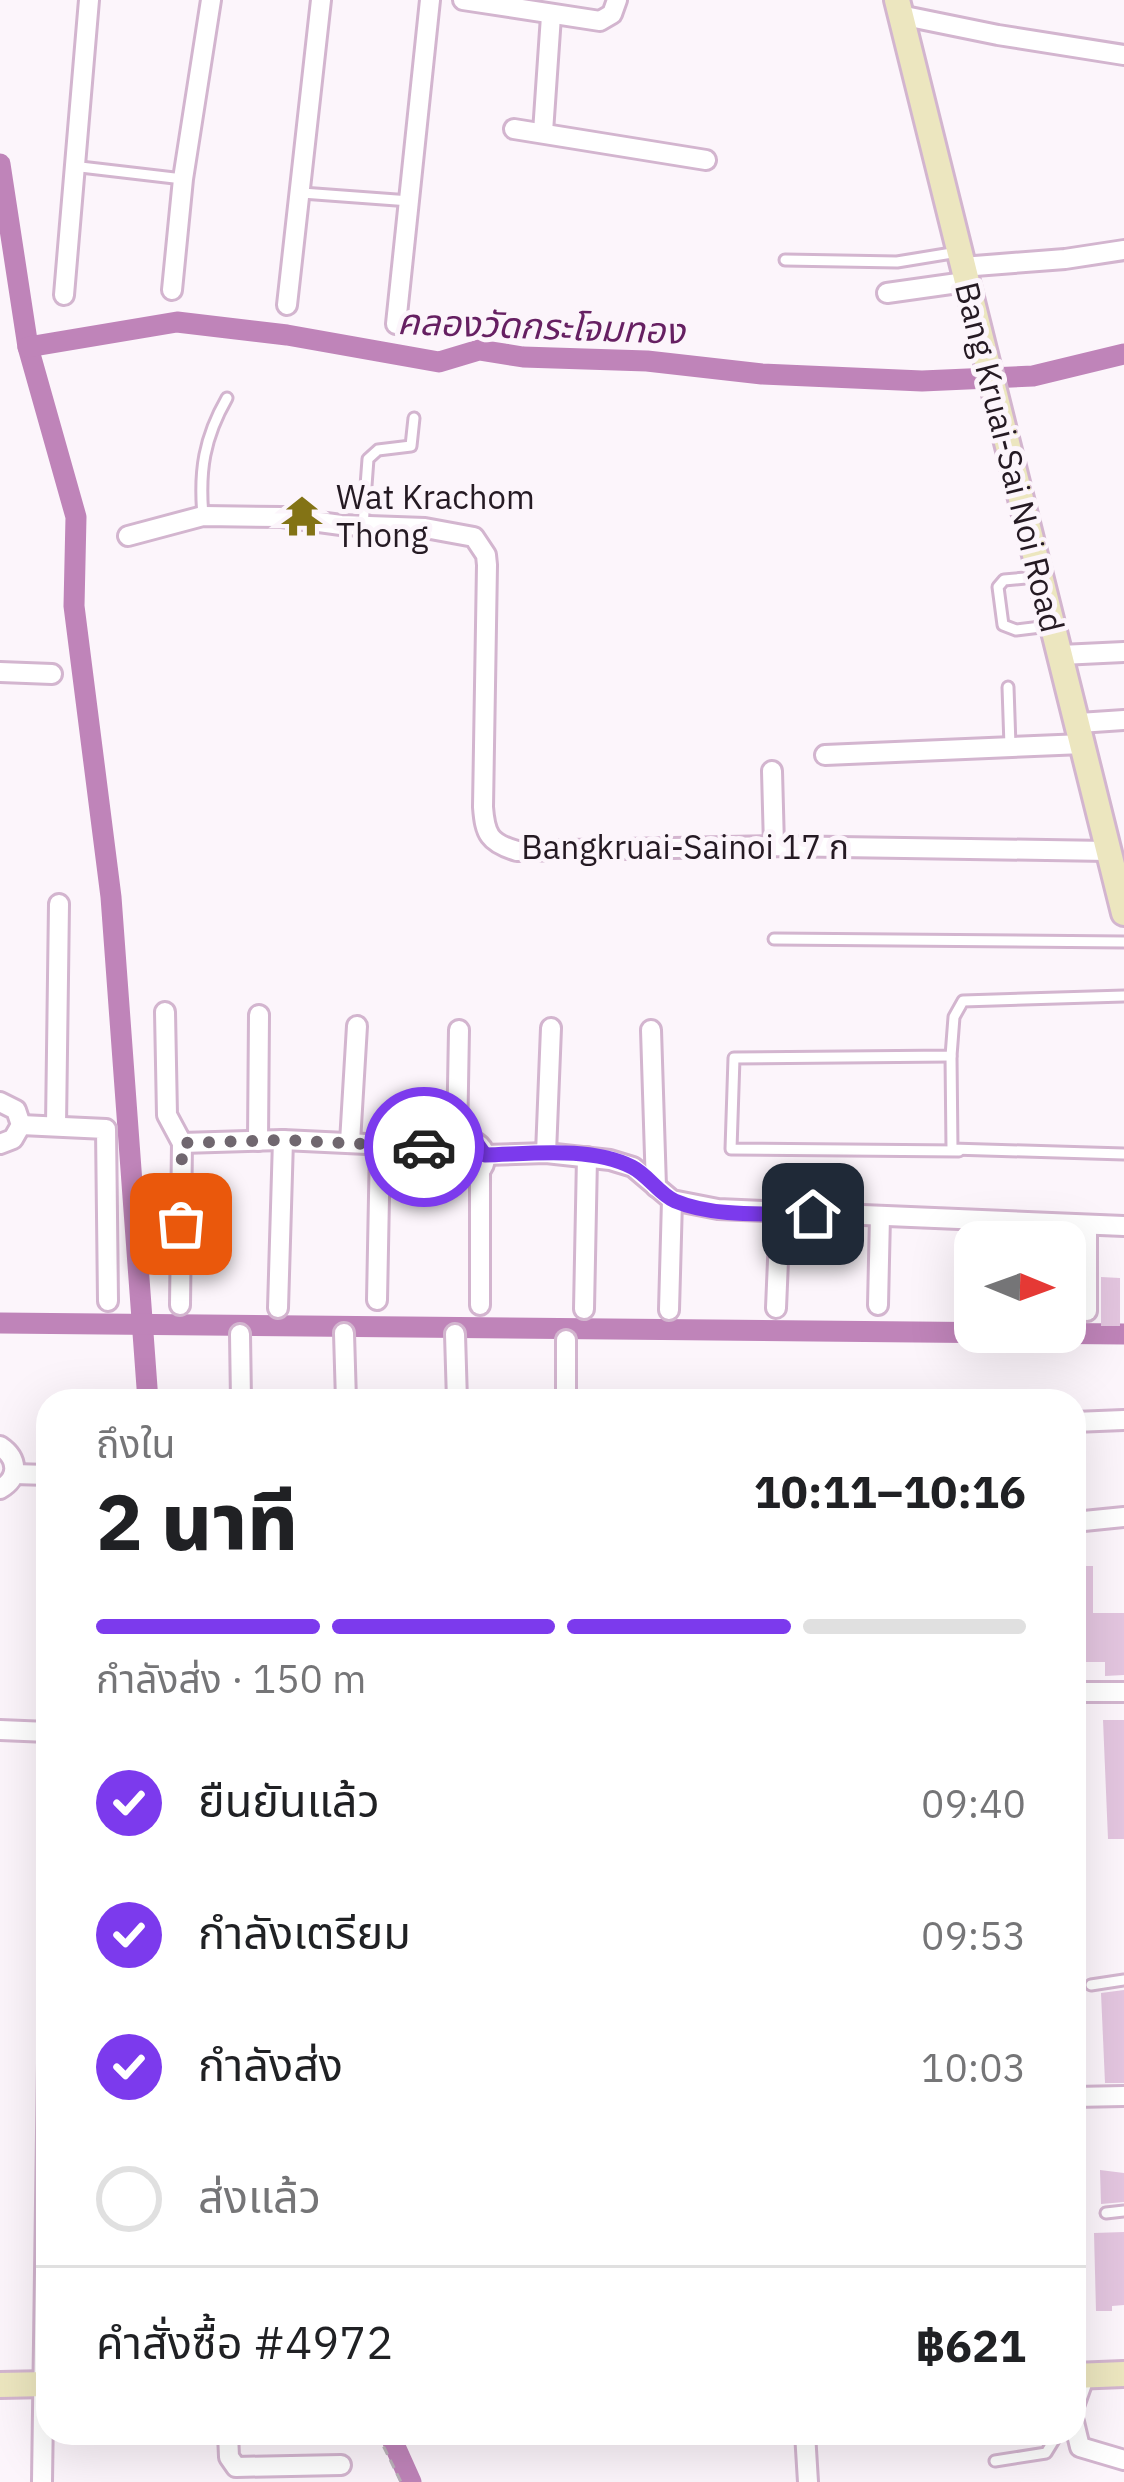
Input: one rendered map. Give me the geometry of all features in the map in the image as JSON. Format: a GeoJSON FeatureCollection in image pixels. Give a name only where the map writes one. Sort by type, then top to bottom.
{"type":"FeatureCollection","features":[{"type":"Feature","properties":{"kind":"main road","name":"Bang Kruai-Sai Noi Road"},"geometry":{"type":"LineString","coordinates":[[899,7],[1124,913]]}},
{"type":"Feature","properties":{"kind":"main road"},"geometry":{"type":"LineString","coordinates":[[1086,2376],[1124,2374]]}},
{"type":"Feature","properties":{"kind":"main road"},"geometry":{"type":"LineString","coordinates":[[0,2385],[36,2384]]}},
{"type":"Feature","properties":{"kind":"street"},"geometry":{"type":"LineString","coordinates":[[64,295],[88,0]]}},
{"type":"Feature","properties":{"kind":"street"},"geometry":{"type":"LineString","coordinates":[[172,290],[183,179],[211,0]]}},
{"type":"Feature","properties":{"kind":"street"},"geometry":{"type":"LineString","coordinates":[[287,305],[321,0]]}},
{"type":"Feature","properties":{"kind":"street"},"geometry":{"type":"LineString","coordinates":[[396,324],[430,0]]}},
{"type":"Feature","properties":{"kind":"street"},"geometry":{"type":"LineString","coordinates":[[463,0],[600,21],[612,14],[617,0]]}},
{"type":"Feature","properties":{"kind":"street"},"geometry":{"type":"LineString","coordinates":[[899,7],[1124,55]]}},
{"type":"Feature","properties":{"kind":"street"},"geometry":{"type":"LineString","coordinates":[[543,132],[551,16]]}},
{"type":"Feature","properties":{"kind":"street"},"geometry":{"type":"LineString","coordinates":[[514,129],[706,160]]}},
{"type":"Feature","properties":{"kind":"street"},"geometry":{"type":"LineString","coordinates":[[887,293],[962,267],[1124,250]]}},
{"type":"Feature","properties":{"kind":"street","name":"Bangkruai-Sainoi 17 ก"},"geometry":{"type":"LineString","coordinates":[[128,536],[203,516],[282,517],[451,531],[473,538],[486,555],[482,807],[485,833],[496,845],[517,851],[774,846],[1115,863]]}},
{"type":"Feature","properties":{"kind":"street"},"geometry":{"type":"LineString","coordinates":[[1061,656],[1124,652]]}},
{"type":"Feature","properties":{"kind":"street"},"geometry":{"type":"LineString","coordinates":[[0,672],[52,674]]}},
{"type":"Feature","properties":{"kind":"street"},"geometry":{"type":"LineString","coordinates":[[825,755],[1010,746],[1081,734],[1124,719]]}},
{"type":"Feature","properties":{"kind":"street"},"geometry":{"type":"LineString","coordinates":[[772,771],[774,846]]}},
{"type":"Feature","properties":{"kind":"street"},"geometry":{"type":"LineString","coordinates":[[56,1126],[59,904]]}},
{"type":"Feature","properties":{"kind":"street"},"geometry":{"type":"LineString","coordinates":[[165,1012],[167,1115],[182,1143],[179,1305]]}},
{"type":"Feature","properties":{"kind":"street"},"geometry":{"type":"LineString","coordinates":[[258,1141],[259,1015]]}},
{"type":"Feature","properties":{"kind":"street"},"geometry":{"type":"LineString","coordinates":[[350,1142],[357,1026]]}},
{"type":"Feature","properties":{"kind":"street"},"geometry":{"type":"LineString","coordinates":[[545,1154],[550,1028]]}},
{"type":"Feature","properties":{"kind":"street"},"geometry":{"type":"LineString","coordinates":[[459,1030],[449,1165],[455,1172],[472,1176],[482,1163],[545,1154],[587,1157],[633,1167],[664,1194],[718,1209],[981,1221]]}},
{"type":"Feature","properties":{"kind":"street"},"geometry":{"type":"LineString","coordinates":[[651,1030],[669,1310]]}},
{"type":"Feature","properties":{"kind":"street"},"geometry":{"type":"LineString","coordinates":[[0,1102],[16,1110],[21,1126],[13,1139],[0,1144]]}},
{"type":"Feature","properties":{"kind":"street"},"geometry":{"type":"LineString","coordinates":[[21,1126],[102,1126],[109,1136],[108,1301]]}},
{"type":"Feature","properties":{"kind":"street"},"geometry":{"type":"LineString","coordinates":[[182,1143],[284,1140],[454,1145],[475,1141],[482,1163],[480,1305]]}},
{"type":"Feature","properties":{"kind":"street"},"geometry":{"type":"LineString","coordinates":[[278,1308],[284,1140]]}},
{"type":"Feature","properties":{"kind":"street"},"geometry":{"type":"LineString","coordinates":[[377,1300],[380,1145]]}},
{"type":"Feature","properties":{"kind":"street"},"geometry":{"type":"LineString","coordinates":[[584,1310],[587,1157]]}},
{"type":"Feature","properties":{"kind":"street"},"geometry":{"type":"LineString","coordinates":[[776,1308],[780,1213]]}},
{"type":"Feature","properties":{"kind":"street"},"geometry":{"type":"LineString","coordinates":[[878,1305],[880,1216]]}},
{"type":"Feature","properties":{"kind":"street"},"geometry":{"type":"LineString","coordinates":[[1087,1311],[1088,1225],[1124,1226]]}},
{"type":"Feature","properties":{"kind":"street"},"geometry":{"type":"LineString","coordinates":[[344,1333],[346,1389]]}},
{"type":"Feature","properties":{"kind":"street"},"geometry":{"type":"LineString","coordinates":[[240,1334],[241,1389]]}},
{"type":"Feature","properties":{"kind":"street"},"geometry":{"type":"LineString","coordinates":[[454,1334],[456,1389]]}},
{"type":"Feature","properties":{"kind":"street"},"geometry":{"type":"LineString","coordinates":[[566,1340],[566,1389]]}},
{"type":"Feature","properties":{"kind":"street"},"geometry":{"type":"LineString","coordinates":[[1086,1421],[1124,1420]]}},
{"type":"Feature","properties":{"kind":"street"},"geometry":{"type":"LineString","coordinates":[[0,1446],[10,1454],[14,1474]]}},
{"type":"Feature","properties":{"kind":"street"},"geometry":{"type":"LineString","coordinates":[[0,1489],[14,1474],[36,1475]]}},
{"type":"Feature","properties":{"kind":"street"},"geometry":{"type":"LineString","coordinates":[[1086,1521],[1124,1517]]}},
{"type":"Feature","properties":{"kind":"street"},"geometry":{"type":"LineString","coordinates":[[1086,1692],[1124,1691]]}},
{"type":"Feature","properties":{"kind":"street"},"geometry":{"type":"LineString","coordinates":[[0,1730],[36,1732]]}},
{"type":"Feature","properties":{"kind":"street"},"geometry":{"type":"LineString","coordinates":[[1086,2097],[1124,2096]]}},
{"type":"Feature","properties":{"kind":"street"},"geometry":{"type":"LineString","coordinates":[[42,2482],[44,2445]]}},
{"type":"Feature","properties":{"kind":"street"},"geometry":{"type":"LineString","coordinates":[[229,2445],[236,2467],[341,2464]]}},
{"type":"Feature","properties":{"kind":"street"},"geometry":{"type":"LineString","coordinates":[[806,2445],[808,2482]]}},
{"type":"Feature","properties":{"kind":"street"},"geometry":{"type":"LineString","coordinates":[[1080,2445],[1124,2460]]}},
{"type":"Feature","properties":{"kind":"lane"},"geometry":{"type":"LineString","coordinates":[[73,166],[183,179]]}},
{"type":"Feature","properties":{"kind":"lane"},"geometry":{"type":"LineString","coordinates":[[300,193],[410,201]]}},
{"type":"Feature","properties":{"kind":"lane"},"geometry":{"type":"LineString","coordinates":[[785,260],[962,267]]}},
{"type":"Feature","properties":{"kind":"lane"},"geometry":{"type":"LineString","coordinates":[[203,516],[203,455],[210,426],[227,398]]}},
{"type":"Feature","properties":{"kind":"lane"},"geometry":{"type":"LineString","coordinates":[[363,526],[368,459],[378,450],[411,446],[414,418]]}},
{"type":"Feature","properties":{"kind":"lane"},"geometry":{"type":"LineString","coordinates":[[1041,576],[1004,580],[998,587],[1003,625],[1016,630],[1054,625]]}},
{"type":"Feature","properties":{"kind":"lane"},"geometry":{"type":"LineString","coordinates":[[1007,687],[1010,746]]}},
{"type":"Feature","properties":{"kind":"lane"},"geometry":{"type":"LineString","coordinates":[[774,939],[1124,942]]}},
{"type":"Feature","properties":{"kind":"lane"},"geometry":{"type":"LineString","coordinates":[[959,1151],[950,1145],[951,1056],[954,1017],[963,1001],[1124,997]]}},
{"type":"Feature","properties":{"kind":"lane"},"geometry":{"type":"LineString","coordinates":[[951,1056],[734,1058],[731,1149],[1124,1154]]}},
{"type":"Feature","properties":{"kind":"lane"},"geometry":{"type":"LineString","coordinates":[[1091,1985],[1124,1980]]}},
{"type":"Feature","properties":{"kind":"lane"},"geometry":{"type":"LineString","coordinates":[[1106,2213],[1124,2212]]}},
{"type":"Feature","properties":{"kind":"lane"},"geometry":{"type":"LineString","coordinates":[[994,2461],[1046,2452],[1051,2445]]}},
{"type":"Feature","properties":{"kind":"path"},"geometry":{"type":"LineString","coordinates":[[383,2445],[401,2482]]}},
{"type":"Feature","properties":{"kind":"building"},"geometry":{"type":"Polygon","coordinates":[[[1101,1277],[1120,1278],[1120,1326],[1101,1326],[1101,1277]]]}},
{"type":"Feature","properties":{"kind":"building"},"geometry":{"type":"Polygon","coordinates":[[[1086,1566],[1093,1566],[1093,1613],[1124,1613],[1124,1675],[1105,1676],[1105,1662],[1086,1662],[1086,1566]]]}},
{"type":"Feature","properties":{"kind":"building"},"geometry":{"type":"Polygon","coordinates":[[[1103,1720],[1124,1720],[1124,1839],[1108,1839],[1103,1720]]]}},
{"type":"Feature","properties":{"kind":"building"},"geometry":{"type":"Polygon","coordinates":[[[1124,1990],[1124,2083],[1105,2083],[1101,1993],[1124,1990]]]}},
{"type":"Feature","properties":{"kind":"building"},"geometry":{"type":"Polygon","coordinates":[[[1100,2170],[1124,2173],[1124,2202],[1101,2204],[1100,2170]]]}},
{"type":"Feature","properties":{"kind":"building"},"geometry":{"type":"Polygon","coordinates":[[[1124,2232],[1124,2305],[1096,2311],[1094,2233],[1124,2232]]]}},
{"type":"Feature","properties":{"kind":"waterway"},"geometry":{"type":"LineString","coordinates":[[0,164],[28,347],[76,517],[74,606],[111,897],[147,1389]]}},
{"type":"Feature","properties":{"kind":"waterway","name":"คลองวัดกระโจมทอง"},"geometry":{"type":"LineString","coordinates":[[28,347],[177,322],[287,335],[439,362],[479,350],[762,374],[922,381],[1033,376],[1124,354]]}},
{"type":"Feature","properties":{"kind":"waterway"},"geometry":{"type":"LineString","coordinates":[[0,1323],[1124,1334]]}},
{"type":"Feature","properties":{"kind":"waterway"},"geometry":{"type":"LineString","coordinates":[[394,2445],[411,2482]]}},
{"type":"Feature","properties":{"kind":"way so far"},"geometry":{"type":"LineString","coordinates":[[181,1224],[182,1143],[284,1140],[424,1147]]}},
{"type":"Feature","properties":{"kind":"place","name":"Wat Krachom Thong"},"geometry":{"type":"Point","coordinates":[302,516]}},
{"type":"Feature","properties":{"kind":"route"},"geometry":{"type":"LineString","coordinates":[[424,1147],[451,1148],[466,1139],[475,1141],[485,1155],[610,1160],[633,1167],[672,1200],[718,1209],[813,1214]]}}]}
